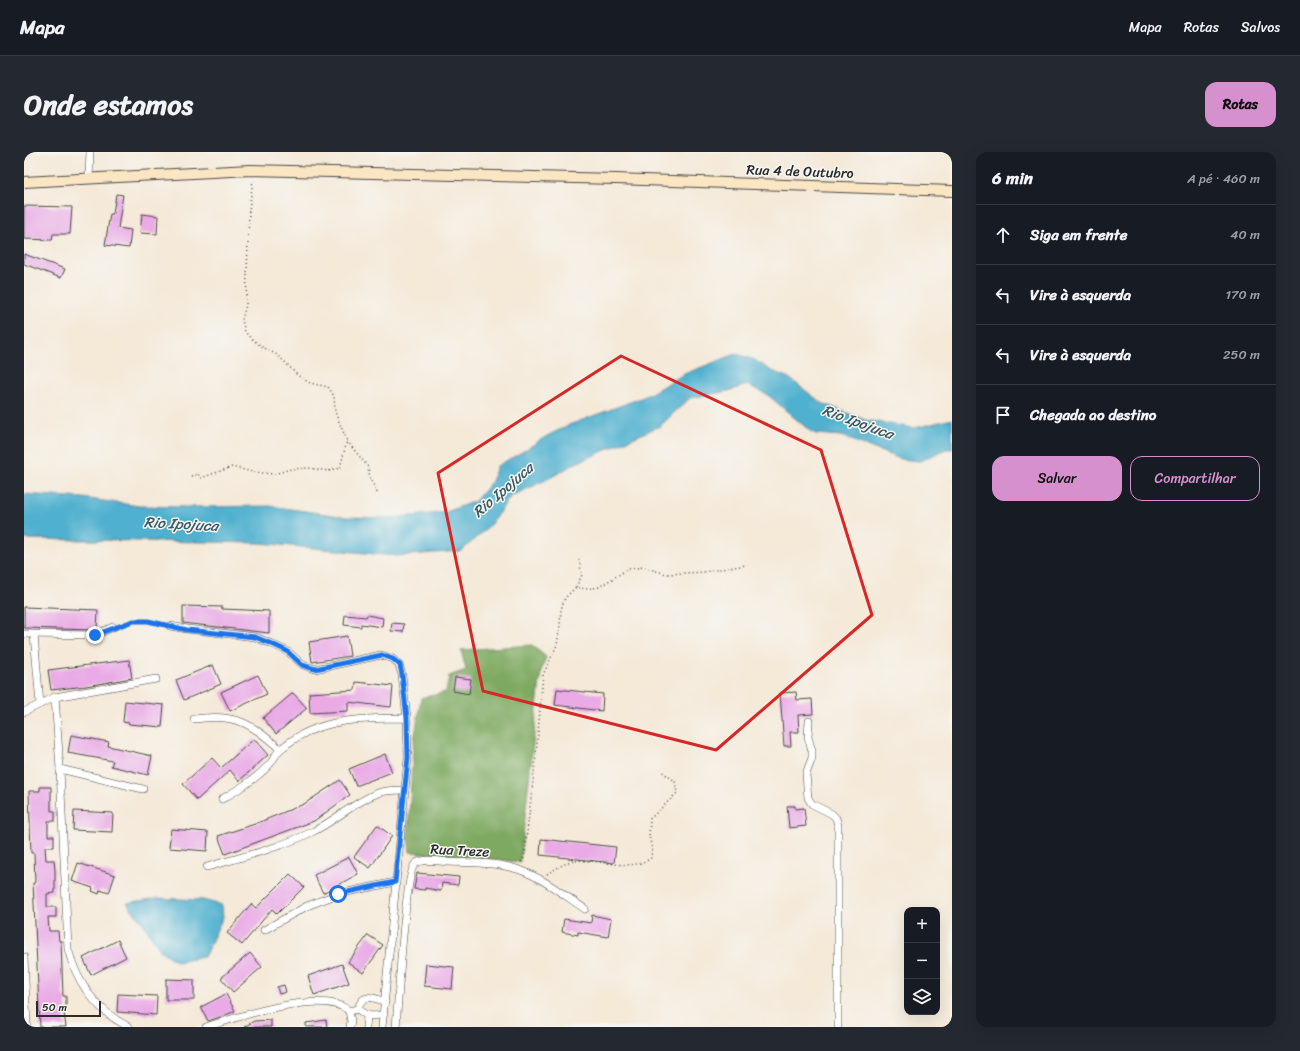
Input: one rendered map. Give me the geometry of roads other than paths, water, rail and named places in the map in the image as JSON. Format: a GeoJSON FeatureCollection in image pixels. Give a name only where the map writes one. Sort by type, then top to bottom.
{"type":"FeatureCollection","features":[{"type":"Feature","properties":{"kind":"main road","name":"Rua 4 de Outubro"},"geometry":{"type":"LineString","coordinates":[[24,182],[250,170],[624,179],[952,191]]}},
{"type":"Feature","properties":{"kind":"street"},"geometry":{"type":"LineString","coordinates":[[89,153],[89,178]]}},
{"type":"Feature","properties":{"kind":"street"},"geometry":{"type":"LineString","coordinates":[[170,626],[187,630],[255,637],[287,651],[302,665],[315,669],[382,655],[393,659],[400,665],[407,718],[408,758],[382,1027]]}},
{"type":"Feature","properties":{"kind":"street"},"geometry":{"type":"LineString","coordinates":[[24,634],[95,635],[114,627]]}},
{"type":"Feature","properties":{"kind":"street"},"geometry":{"type":"LineString","coordinates":[[34,634],[40,704]]}},
{"type":"Feature","properties":{"kind":"street"},"geometry":{"type":"LineString","coordinates":[[24,712],[55,697],[156,679]]}},
{"type":"Feature","properties":{"kind":"street"},"geometry":{"type":"LineString","coordinates":[[55,697],[60,769],[68,949],[72,966],[85,989],[96,1003],[116,1020],[129,1027]]}},
{"type":"Feature","properties":{"kind":"street"},"geometry":{"type":"LineString","coordinates":[[194,720],[210,717],[240,721],[257,730],[280,749]]}},
{"type":"Feature","properties":{"kind":"street"},"geometry":{"type":"LineString","coordinates":[[222,799],[246,785],[258,775],[270,764],[280,749],[293,738],[313,729],[339,721],[365,718],[407,718]]}},
{"type":"Feature","properties":{"kind":"street"},"geometry":{"type":"LineString","coordinates":[[808,721],[808,737],[812,751],[812,758],[806,774],[808,798],[812,804],[832,814],[836,818],[838,826],[838,1027]]}},
{"type":"Feature","properties":{"kind":"street"},"geometry":{"type":"LineString","coordinates":[[60,769],[143,789]]}},
{"type":"Feature","properties":{"kind":"street"},"geometry":{"type":"LineString","coordinates":[[207,867],[237,859],[294,840],[330,822],[366,798],[379,792],[405,790]]}},
{"type":"Feature","properties":{"kind":"street","name":"Rua Treze"},"geometry":{"type":"LineString","coordinates":[[396,1027],[408,885],[411,870],[414,864],[430,860],[488,864],[517,869],[538,878],[585,910]]}},
{"type":"Feature","properties":{"kind":"street"},"geometry":{"type":"LineString","coordinates":[[264,930],[307,906],[338,894],[395,882]]}},
{"type":"Feature","properties":{"kind":"street"},"geometry":{"type":"LineString","coordinates":[[24,957],[27,1027]]}},
{"type":"Feature","properties":{"kind":"street"},"geometry":{"type":"LineString","coordinates":[[358,1010],[359,1004],[362,1000],[369,997],[375,997],[385,1002]]}},
{"type":"Feature","properties":{"kind":"street"},"geometry":{"type":"LineString","coordinates":[[206,1027],[253,1012],[297,1004],[325,1002],[344,1006],[348,1011],[351,1022],[350,1027]]}},
{"type":"Feature","properties":{"kind":"street"},"geometry":{"type":"LineString","coordinates":[[348,1011],[358,1010],[368,1016],[378,1016],[384,1014]]}},
{"type":"Feature","properties":{"kind":"street"},"geometry":{"type":"LineString","coordinates":[[366,1027],[368,1016]]}},
{"type":"Feature","properties":{"kind":"water","name":"Rio Ipojuca"},"geometry":{"type":"Polygon","coordinates":[[[736,354],[753,359],[770,370],[789,378],[822,403],[865,420],[914,428],[952,419],[952,449],[946,449],[920,461],[900,459],[841,436],[816,434],[810,431],[769,396],[748,385],[728,391],[690,398],[660,426],[574,464],[550,478],[510,497],[489,527],[461,551],[396,556],[260,543],[24,539],[24,494],[83,498],[139,506],[270,506],[347,517],[393,518],[446,512],[475,501],[492,481],[497,466],[545,437],[569,425],[646,396],[684,374],[736,354]]]}},
{"type":"Feature","properties":{"kind":"water"},"geometry":{"type":"Polygon","coordinates":[[[157,898],[203,900],[222,905],[223,917],[204,957],[177,962],[161,951],[127,903],[157,898]]]}}]}
